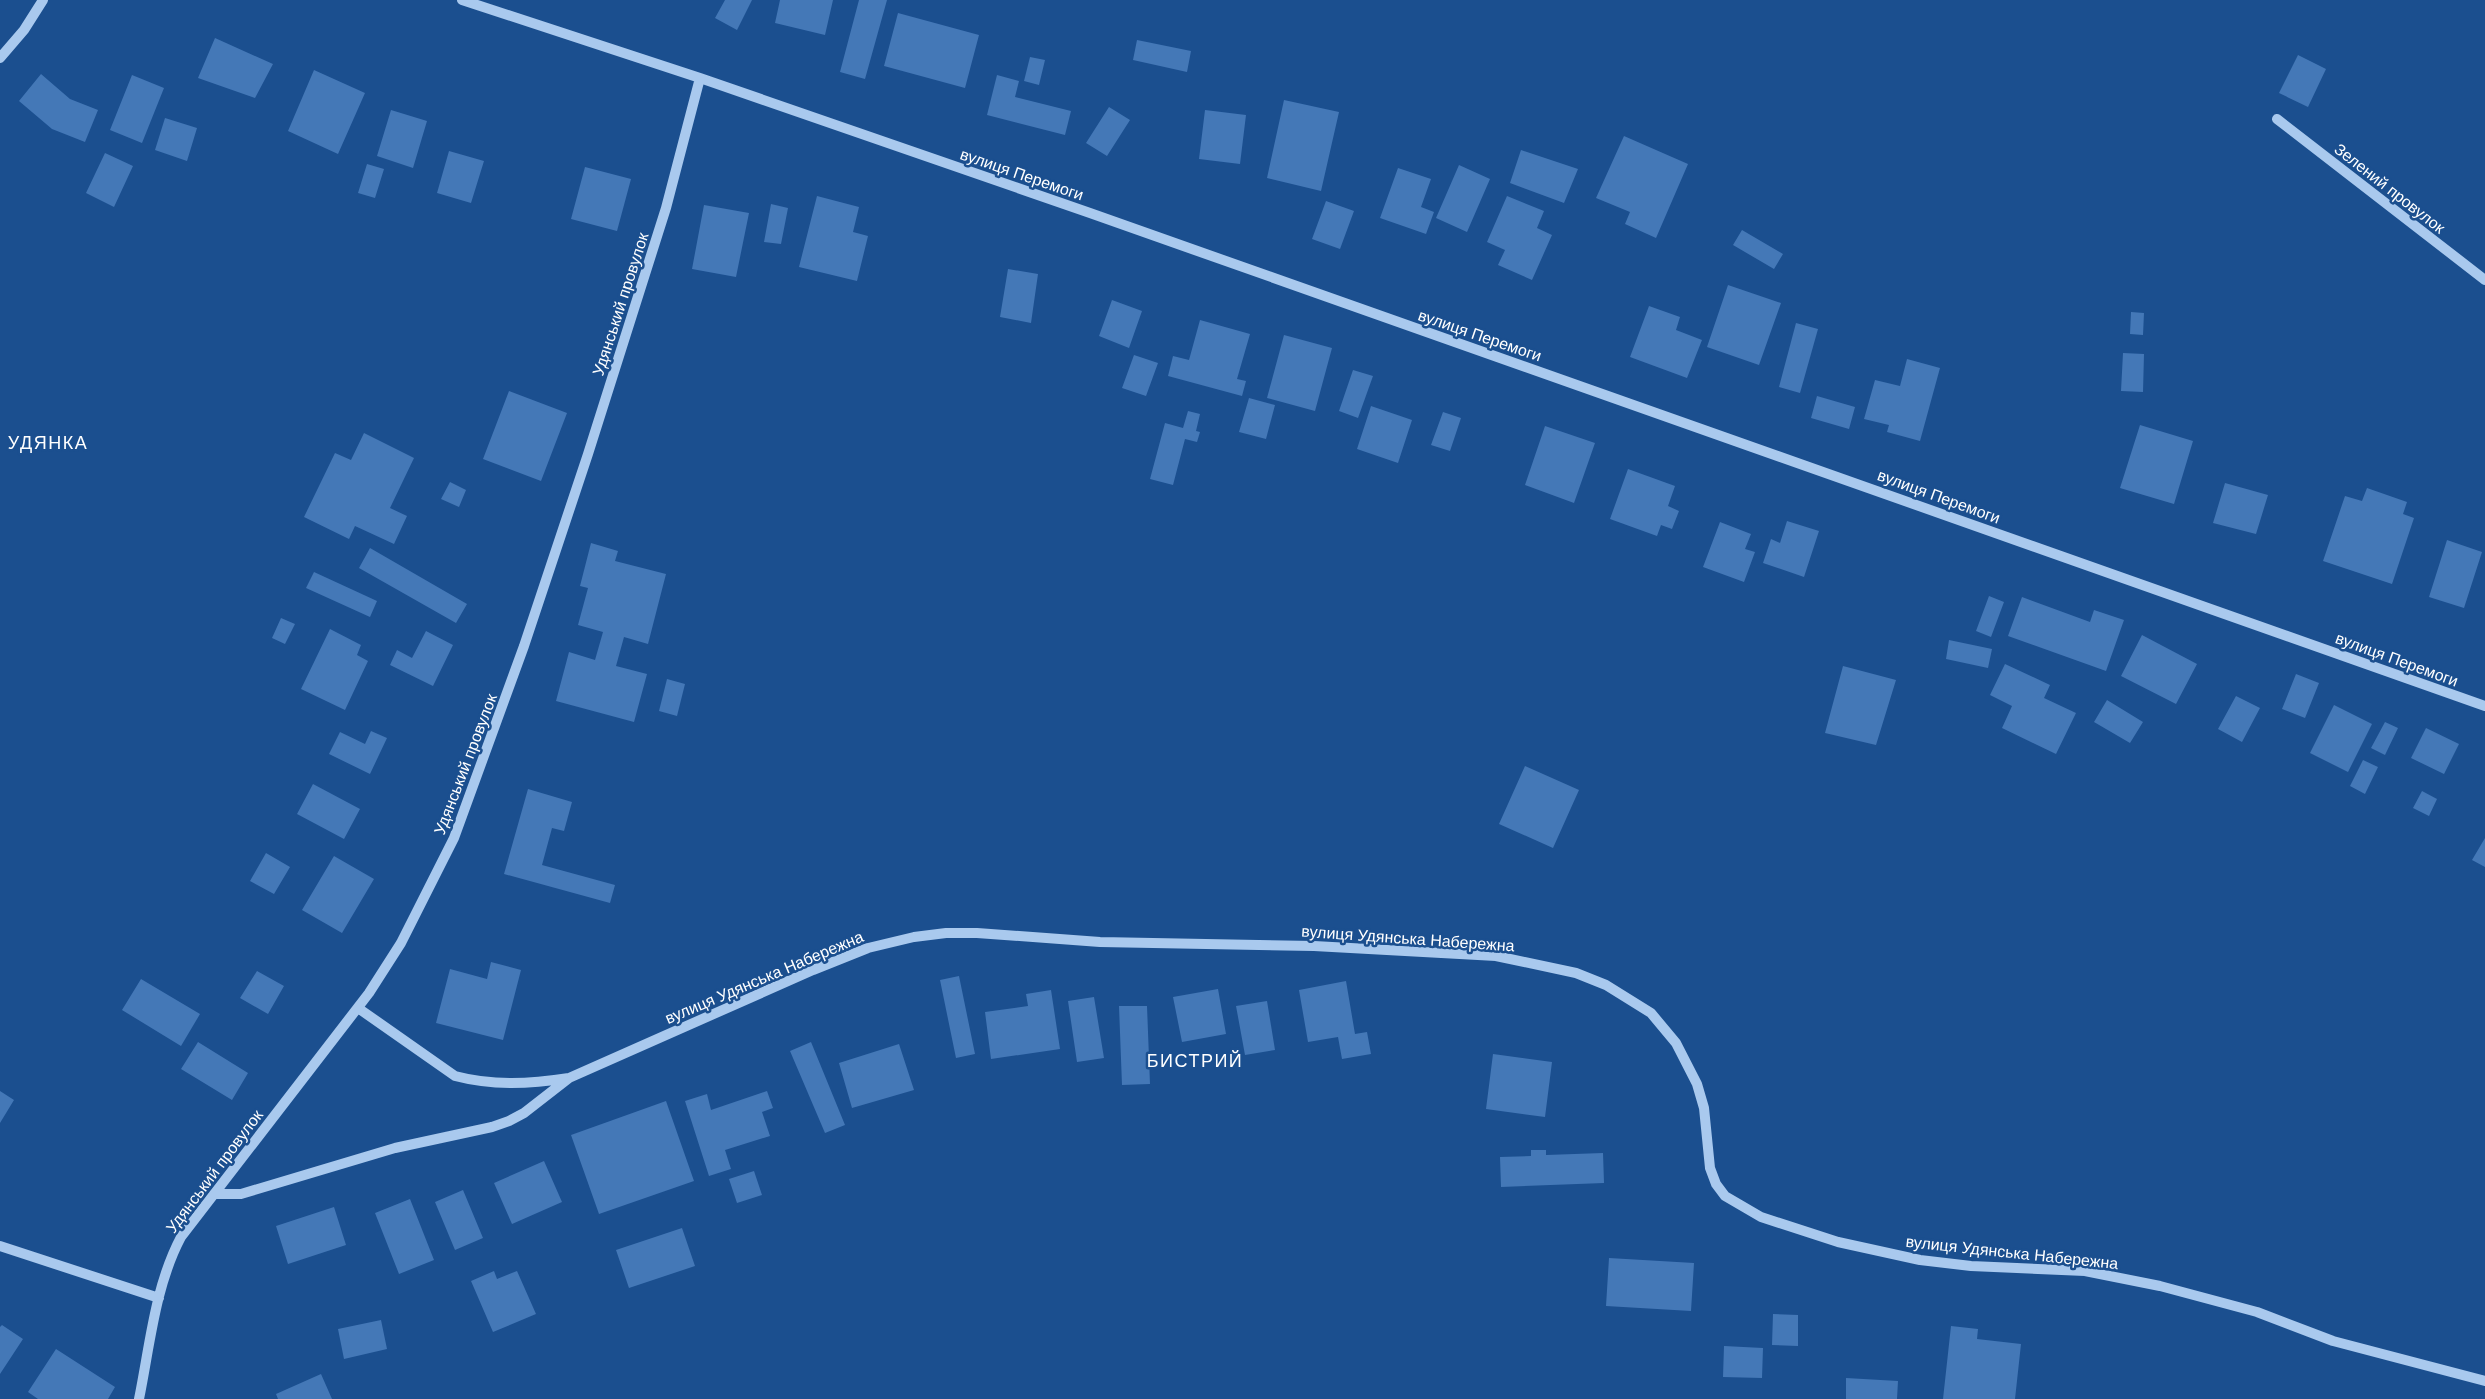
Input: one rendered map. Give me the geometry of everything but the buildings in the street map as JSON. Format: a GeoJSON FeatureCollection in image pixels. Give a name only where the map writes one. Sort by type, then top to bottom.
{"type":"FeatureCollection","features":[{"type":"Feature","properties":{"kind":"street"},"geometry":{"type":"LineString","coordinates":[[0,58],[24,30],[43,0]]}},
{"type":"Feature","properties":{"kind":"street","name":"вулиця Перемоги"},"geometry":{"type":"LineString","coordinates":[[462,0],[700,78],[2485,706]]}},
{"type":"Feature","properties":{"kind":"street","name":"Удянський провулок"},"geometry":{"type":"LineString","coordinates":[[139,1399],[159,1298],[169,1264],[181,1236],[358,1008],[385,969],[435,877],[478,777],[524,646],[666,208],[700,78]]}},
{"type":"Feature","properties":{"kind":"street","name":"Зелений провулок"},"geometry":{"type":"LineString","coordinates":[[2277,119],[2485,280]]}},
{"type":"Feature","properties":{"kind":"street","name":"вулиця Удянська Набережна"},"geometry":{"type":"LineString","coordinates":[[214,1194],[241,1194],[395,1148],[492,1127],[524,1113],[569,1078],[813,969],[868,948],[914,937],[946,933],[977,933],[1100,942],[1314,946],[1496,956],[1576,973],[1606,985],[1651,1013],[1676,1043],[1697,1084],[1704,1108],[1710,1168],[1716,1184],[1725,1196],[1761,1217],[1838,1242],[1920,1260],[1990,1267],[2075,1270],[2160,1286],[2257,1312],[2332,1341],[2485,1381]]}},
{"type":"Feature","properties":{"kind":"street"},"geometry":{"type":"LineString","coordinates":[[358,1008],[455,1076],[472,1080],[517,1083],[569,1078]]}},
{"type":"Feature","properties":{"kind":"street"},"geometry":{"type":"LineString","coordinates":[[0,1246],[159,1298]]}},
{"type":"Feature","properties":{"kind":"district","name":"УДЯНКА"},"geometry":{"type":"Point","coordinates":[48,443]}},
{"type":"Feature","properties":{"kind":"district","name":"БИСТРИЙ"},"geometry":{"type":"Point","coordinates":[1195,1061]}}]}
